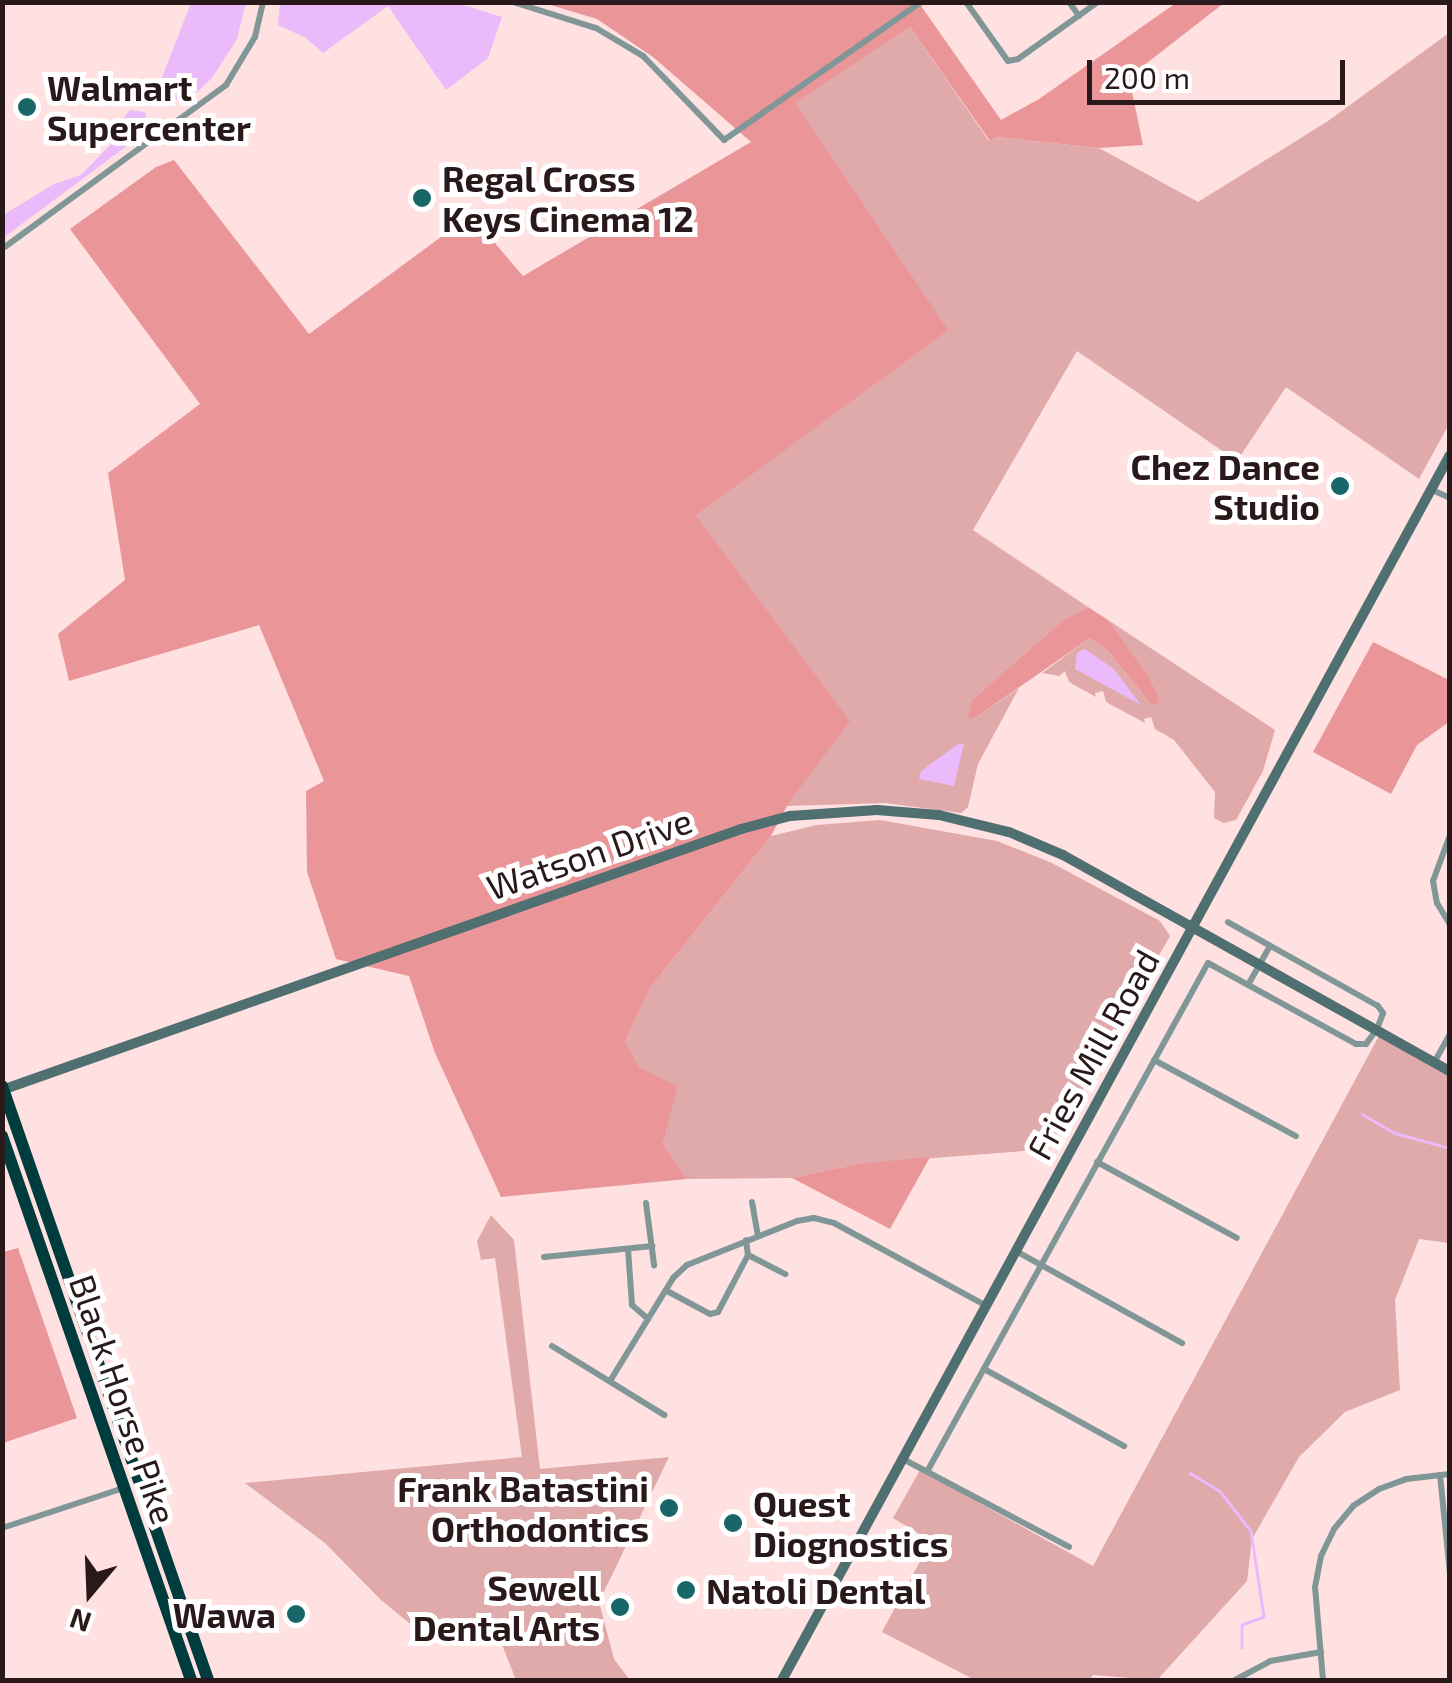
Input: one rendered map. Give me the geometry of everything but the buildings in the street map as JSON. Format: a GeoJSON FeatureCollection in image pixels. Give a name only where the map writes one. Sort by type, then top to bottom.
{"type":"FeatureCollection","features":[{"type":"Feature","properties":{"kind":"highway","name":"Black Horse Pike"},"geometry":{"type":"LineString","coordinates":[[3,1088],[208,1680]]}},
{"type":"Feature","properties":{"kind":"highway","name":"Black Horse Pike"},"geometry":{"type":"LineString","coordinates":[[2,1136],[191,1680]]}},
{"type":"Feature","properties":{"kind":"street"},"geometry":{"type":"LineString","coordinates":[[2,249],[226,85],[255,37],[263,2]]}},
{"type":"Feature","properties":{"kind":"street"},"geometry":{"type":"LineString","coordinates":[[512,2],[596,28],[643,56],[724,140],[921,2]]}},
{"type":"Feature","properties":{"kind":"street"},"geometry":{"type":"LineString","coordinates":[[966,2],[1008,61],[1018,59],[1098,2]]}},
{"type":"Feature","properties":{"kind":"street"},"geometry":{"type":"LineString","coordinates":[[1069,2],[1079,16]]}},
{"type":"Feature","properties":{"kind":"street","name":"Fries Mill Road"},"geometry":{"type":"LineString","coordinates":[[782,1680],[1450,455]]}},
{"type":"Feature","properties":{"kind":"street"},"geometry":{"type":"LineString","coordinates":[[1430,490],[1450,498]]}},
{"type":"Feature","properties":{"kind":"street","name":"Watson Drive"},"geometry":{"type":"LineString","coordinates":[[3,1088],[408,944],[790,816],[892,811],[939,815],[1009,832],[1063,855],[1450,1071]]}},
{"type":"Feature","properties":{"kind":"street"},"geometry":{"type":"LineString","coordinates":[[1450,835],[1433,881],[1436,903],[1450,925]]}},
{"type":"Feature","properties":{"kind":"street"},"geometry":{"type":"LineString","coordinates":[[928,1470],[1208,963],[1356,1044],[1366,1044],[1377,1030],[1383,1014],[1378,1006],[1228,922]]}},
{"type":"Feature","properties":{"kind":"street"},"geometry":{"type":"LineString","coordinates":[[1248,986],[1270,946]]}},
{"type":"Feature","properties":{"kind":"street"},"geometry":{"type":"LineString","coordinates":[[1434,1062],[1450,1034]]}},
{"type":"Feature","properties":{"kind":"street"},"geometry":{"type":"LineString","coordinates":[[1154,1060],[1296,1136]]}},
{"type":"Feature","properties":{"kind":"street"},"geometry":{"type":"LineString","coordinates":[[1097,1162],[1238,1238]]}},
{"type":"Feature","properties":{"kind":"street"},"geometry":{"type":"LineString","coordinates":[[752,1202],[758,1235]]}},
{"type":"Feature","properties":{"kind":"street"},"geometry":{"type":"LineString","coordinates":[[646,1204],[654,1265]]}},
{"type":"Feature","properties":{"kind":"street"},"geometry":{"type":"LineString","coordinates":[[610,1381],[667,1290],[693,1260],[796,1220],[814,1218],[834,1223],[986,1305]]}},
{"type":"Feature","properties":{"kind":"street"},"geometry":{"type":"LineString","coordinates":[[667,1290],[710,1314],[718,1312],[748,1254],[746,1240]]}},
{"type":"Feature","properties":{"kind":"street"},"geometry":{"type":"LineString","coordinates":[[544,1257],[652,1246]]}},
{"type":"Feature","properties":{"kind":"street"},"geometry":{"type":"LineString","coordinates":[[628,1249],[632,1305],[648,1319]]}},
{"type":"Feature","properties":{"kind":"street"},"geometry":{"type":"LineString","coordinates":[[1016,1251],[1182,1342]]}},
{"type":"Feature","properties":{"kind":"street"},"geometry":{"type":"LineString","coordinates":[[748,1254],[785,1274]]}},
{"type":"Feature","properties":{"kind":"street"},"geometry":{"type":"LineString","coordinates":[[552,1346],[664,1415]]}},
{"type":"Feature","properties":{"kind":"street"},"geometry":{"type":"LineString","coordinates":[[984,1369],[1124,1446]]}},
{"type":"Feature","properties":{"kind":"street"},"geometry":{"type":"LineString","coordinates":[[93,1400],[108,1397]]}},
{"type":"Feature","properties":{"kind":"street"},"geometry":{"type":"LineString","coordinates":[[902,1458],[1069,1547]]}},
{"type":"Feature","properties":{"kind":"street"},"geometry":{"type":"LineString","coordinates":[[1323,1680],[1316,1577],[1334,1530],[1353,1506],[1379,1489],[1450,1474]]}},
{"type":"Feature","properties":{"kind":"street"},"geometry":{"type":"LineString","coordinates":[[1440,1475],[1450,1574]]}},
{"type":"Feature","properties":{"kind":"street"},"geometry":{"type":"LineString","coordinates":[[2,1528],[139,1482]]}},
{"type":"Feature","properties":{"kind":"street"},"geometry":{"type":"LineString","coordinates":[[1235,1680],[1270,1661],[1321,1652]]}},
{"type":"Feature","properties":{"kind":"shaded area"},"geometry":{"type":"Polygon","coordinates":[[[280,2],[457,3],[502,17],[488,58],[446,90],[388,6],[323,53],[306,38],[278,25],[280,2]]]}},
{"type":"Feature","properties":{"kind":"shaded area"},"geometry":{"type":"Polygon","coordinates":[[[191,3],[246,3],[237,39],[212,78],[183,105],[159,85],[191,3]]]}},
{"type":"Feature","properties":{"kind":"shaded area"},"geometry":{"type":"Polygon","coordinates":[[[544,3],[919,3],[1001,120],[1039,99],[1176,3],[1224,3],[1129,77],[1143,145],[1099,148],[996,137],[990,141],[910,27],[795,103],[948,330],[696,516],[850,721],[789,802],[771,836],[650,988],[625,1042],[639,1067],[677,1086],[663,1144],[687,1179],[501,1197],[435,1053],[409,976],[336,959],[307,872],[306,791],[324,781],[259,625],[69,681],[58,634],[125,580],[108,473],[200,404],[70,229],[156,167],[174,160],[309,334],[471,215],[523,276],[751,142],[653,57],[597,19],[544,3]]]}},
{"type":"Feature","properties":{"kind":"shaded area"},"geometry":{"type":"Polygon","coordinates":[[[910,27],[989,141],[996,137],[1099,148],[1198,202],[1328,121],[1449,33],[1449,424],[1419,479],[1286,387],[1237,461],[1077,351],[973,530],[1088,607],[1063,620],[972,700],[975,718],[1019,688],[978,764],[968,807],[961,813],[885,803],[787,806],[696,516],[947,330],[794,103],[910,27]]]}},
{"type":"Feature","properties":{"kind":"shaded area"},"geometry":{"type":"Polygon","coordinates":[[[130,110],[145,112],[148,125],[143,134],[3,238],[3,215],[54,184],[81,175],[119,136],[120,122],[130,110]]]}},
{"type":"Feature","properties":{"kind":"shaded area"},"geometry":{"type":"Polygon","coordinates":[[[1088,607],[1108,620],[1145,672],[1159,696],[1157,704],[1151,704],[1109,652],[1090,638],[975,718],[968,718],[972,700],[1063,620],[1088,607]]]}},
{"type":"Feature","properties":{"kind":"shaded area"},"geometry":{"type":"Polygon","coordinates":[[[1108,620],[1275,730],[1263,771],[1236,820],[1223,823],[1214,818],[1215,792],[1174,740],[1155,729],[1151,717],[1144,719],[1145,723],[1106,702],[1103,691],[1095,693],[1096,697],[1069,682],[1065,671],[1059,676],[1042,673],[1090,638],[1109,652],[1151,704],[1159,695],[1108,620]]]}},
{"type":"Feature","properties":{"kind":"shaded area"},"geometry":{"type":"Polygon","coordinates":[[[1373,642],[1449,680],[1449,722],[1417,745],[1391,794],[1313,752],[1373,642]]]}},
{"type":"Feature","properties":{"kind":"shaded area"},"geometry":{"type":"Polygon","coordinates":[[[1085,649],[1114,669],[1141,705],[1075,669],[1077,653],[1085,649]]]}},
{"type":"Feature","properties":{"kind":"shaded area"},"geometry":{"type":"Polygon","coordinates":[[[958,744],[964,744],[954,786],[919,779],[921,771],[958,744]]]}},
{"type":"Feature","properties":{"kind":"shaded area"},"geometry":{"type":"Polygon","coordinates":[[[880,820],[997,841],[1052,863],[1160,921],[1170,936],[1049,1149],[857,1164],[792,1178],[687,1179],[663,1144],[676,1086],[638,1067],[625,1042],[650,988],[771,836],[817,825],[880,820]]]}},
{"type":"Feature","properties":{"kind":"shaded area"},"geometry":{"type":"Polygon","coordinates":[[[1381,1032],[1449,1071],[1449,1243],[1419,1239],[1395,1300],[1400,1390],[1345,1412],[1299,1457],[1252,1539],[1247,1581],[1157,1680],[1093,1675],[1089,1680],[975,1680],[882,1632],[931,1541],[893,1518],[920,1470],[1093,1566],[1381,1032]]]}},
{"type":"Feature","properties":{"kind":"shaded area"},"geometry":{"type":"Polygon","coordinates":[[[930,1157],[890,1229],[792,1178],[857,1164],[930,1157]]]}},
{"type":"Feature","properties":{"kind":"shaded area"},"geometry":{"type":"Polygon","coordinates":[[[491,1215],[514,1240],[540,1469],[669,1457],[599,1602],[614,1659],[630,1680],[516,1680],[499,1637],[431,1641],[381,1600],[325,1543],[245,1483],[522,1457],[495,1258],[481,1260],[477,1241],[491,1215]]]}},
{"type":"Feature","properties":{"kind":"shaded area"},"geometry":{"type":"Polygon","coordinates":[[[18,1248],[77,1418],[3,1443],[3,1252],[18,1248]]]}},
{"type":"Feature","properties":{"kind":"waterway"},"geometry":{"type":"LineString","coordinates":[[1362,1114],[1395,1133],[1450,1148]]}},
{"type":"Feature","properties":{"kind":"waterway"},"geometry":{"type":"LineString","coordinates":[[1190,1473],[1220,1491],[1251,1531],[1264,1617],[1242,1625],[1242,1647]]}},
{"type":"Feature","properties":{"kind":"place","name":"Walmart Supercenter"},"geometry":{"type":"Point","coordinates":[27,107]}},
{"type":"Feature","properties":{"kind":"place","name":"Regal Cross Keys Cinema 12"},"geometry":{"type":"Point","coordinates":[422,198]}},
{"type":"Feature","properties":{"kind":"place","name":"Chez Dance Studio"},"geometry":{"type":"Point","coordinates":[1340,486]}},
{"type":"Feature","properties":{"kind":"place","name":"Frank Batastini Orthodontics"},"geometry":{"type":"Point","coordinates":[669,1508]}},
{"type":"Feature","properties":{"kind":"place","name":"Quest Diognostics"},"geometry":{"type":"Point","coordinates":[733,1523]}},
{"type":"Feature","properties":{"kind":"place","name":"Natoli Dental"},"geometry":{"type":"Point","coordinates":[686,1590]}},
{"type":"Feature","properties":{"kind":"place","name":"Sewell Dental Arts"},"geometry":{"type":"Point","coordinates":[620,1607]}},
{"type":"Feature","properties":{"kind":"place","name":"Wawa"},"geometry":{"type":"Point","coordinates":[296,1614]}}]}
